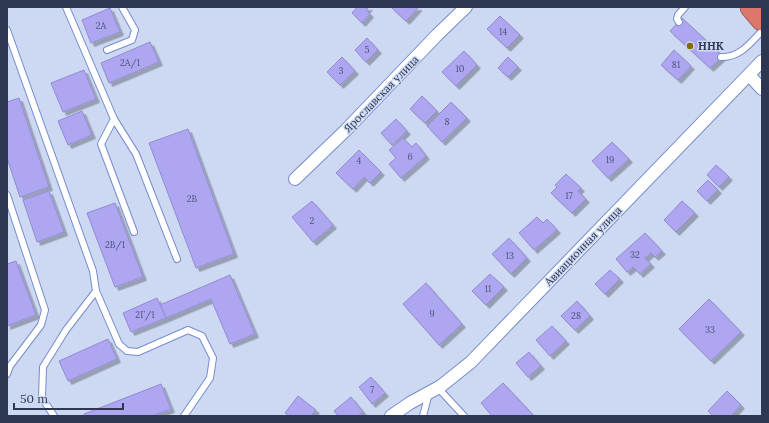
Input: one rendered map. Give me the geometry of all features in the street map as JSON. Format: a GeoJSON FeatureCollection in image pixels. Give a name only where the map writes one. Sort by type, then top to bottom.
{"type":"FeatureCollection","features":[{"type":"Feature","properties":{"kind":"highway"},"geometry":{"type":"LineString","coordinates":[[751,7],[762,20]]}},
{"type":"Feature","properties":{"kind":"street","name":"Ярославская улица"},"geometry":{"type":"LineString","coordinates":[[295,179],[346,130],[437,35],[466,7]]}},
{"type":"Feature","properties":{"kind":"street","name":"Авиационная улица"},"geometry":{"type":"LineString","coordinates":[[391,416],[410,403],[434,390],[471,362],[762,61]]}},
{"type":"Feature","properties":{"kind":"street"},"geometry":{"type":"LineString","coordinates":[[749,75],[762,89]]}},
{"type":"Feature","properties":{"kind":"lane"},"geometry":{"type":"LineString","coordinates":[[66,7],[114,119],[136,154],[176,259]]}},
{"type":"Feature","properties":{"kind":"lane"},"geometry":{"type":"LineString","coordinates":[[107,50],[132,40],[134,30],[122,7]]}},
{"type":"Feature","properties":{"kind":"lane"},"geometry":{"type":"LineString","coordinates":[[679,22],[677,20],[678,15],[685,7]]}},
{"type":"Feature","properties":{"kind":"lane"},"geometry":{"type":"LineString","coordinates":[[7,30],[93,271],[96,291],[119,344],[127,351],[138,352],[188,330],[202,336],[213,358],[210,378],[184,416]]}},
{"type":"Feature","properties":{"kind":"lane"},"geometry":{"type":"LineString","coordinates":[[721,57],[729,58],[739,54],[762,31]]}},
{"type":"Feature","properties":{"kind":"lane"},"geometry":{"type":"LineString","coordinates":[[114,119],[101,144],[134,232]]}},
{"type":"Feature","properties":{"kind":"lane"},"geometry":{"type":"LineString","coordinates":[[7,195],[45,310],[41,325],[10,366],[7,374]]}},
{"type":"Feature","properties":{"kind":"lane"},"geometry":{"type":"LineString","coordinates":[[54,416],[42,398],[43,367],[66,330],[96,291]]}},
{"type":"Feature","properties":{"kind":"lane"},"geometry":{"type":"LineString","coordinates":[[423,416],[434,390],[464,416]]}},
{"type":"Feature","properties":{"kind":"building"},"geometry":{"type":"Polygon","coordinates":[[[357,7],[369,7],[366,10],[370,14],[362,23],[352,13],[357,7]]]}},
{"type":"Feature","properties":{"kind":"building"},"geometry":{"type":"Polygon","coordinates":[[[391,7],[418,7],[418,8],[406,21],[391,7]]]}},
{"type":"Feature","properties":{"kind":"building"},"geometry":{"type":"Polygon","coordinates":[[[110,8],[120,32],[91,43],[82,20],[110,8]]]}},
{"type":"Feature","properties":{"kind":"building"},"geometry":{"type":"Polygon","coordinates":[[[500,16],[520,35],[507,48],[487,29],[500,16]]]}},
{"type":"Feature","properties":{"kind":"building"},"geometry":{"type":"Polygon","coordinates":[[[682,18],[723,56],[710,68],[670,31],[682,18]]]}},
{"type":"Feature","properties":{"kind":"building"},"geometry":{"type":"Polygon","coordinates":[[[367,38],[378,50],[366,62],[355,50],[367,38]]]}},
{"type":"Feature","properties":{"kind":"building"},"geometry":{"type":"Polygon","coordinates":[[[150,42],[159,62],[109,83],[101,63],[150,42]]]}},
{"type":"Feature","properties":{"kind":"building"},"geometry":{"type":"Polygon","coordinates":[[[674,50],[691,66],[678,80],[661,65],[674,50]]]}},
{"type":"Feature","properties":{"kind":"building"},"geometry":{"type":"Polygon","coordinates":[[[464,51],[477,65],[456,86],[442,72],[464,51]]]}},
{"type":"Feature","properties":{"kind":"building"},"geometry":{"type":"Polygon","coordinates":[[[342,57],[355,71],[340,85],[327,72],[342,57]]]}},
{"type":"Feature","properties":{"kind":"building"},"geometry":{"type":"Polygon","coordinates":[[[508,57],[518,67],[508,77],[498,68],[508,57]]]}},
{"type":"Feature","properties":{"kind":"building"},"geometry":{"type":"Polygon","coordinates":[[[84,70],[96,99],[63,112],[51,83],[84,70]]]}},
{"type":"Feature","properties":{"kind":"building"},"geometry":{"type":"Polygon","coordinates":[[[422,96],[437,111],[425,123],[410,109],[422,96]]]}},
{"type":"Feature","properties":{"kind":"building"},"geometry":{"type":"Polygon","coordinates":[[[19,98],[49,187],[20,197],[7,158],[7,102],[19,98]]]}},
{"type":"Feature","properties":{"kind":"building"},"geometry":{"type":"Polygon","coordinates":[[[451,102],[467,118],[442,142],[427,126],[451,102]]]}},
{"type":"Feature","properties":{"kind":"building"},"geometry":{"type":"Polygon","coordinates":[[[82,111],[92,135],[68,145],[58,121],[82,111]]]}},
{"type":"Feature","properties":{"kind":"building"},"geometry":{"type":"Polygon","coordinates":[[[396,119],[407,131],[392,145],[381,133],[396,119]]]}},
{"type":"Feature","properties":{"kind":"building"},"geometry":{"type":"Polygon","coordinates":[[[188,129],[234,254],[196,268],[149,143],[188,129]]]}},
{"type":"Feature","properties":{"kind":"building"},"geometry":{"type":"Polygon","coordinates":[[[403,138],[412,147],[416,143],[426,156],[401,178],[389,164],[396,158],[389,150],[403,138]]]}},
{"type":"Feature","properties":{"kind":"building"},"geometry":{"type":"Polygon","coordinates":[[[612,142],[629,159],[608,178],[592,161],[612,142]]]}},
{"type":"Feature","properties":{"kind":"building"},"geometry":{"type":"Polygon","coordinates":[[[359,150],[381,172],[370,183],[364,177],[353,189],[336,173],[359,150]]]}},
{"type":"Feature","properties":{"kind":"building"},"geometry":{"type":"Polygon","coordinates":[[[716,165],[729,177],[719,187],[707,175],[716,165]]]}},
{"type":"Feature","properties":{"kind":"building"},"geometry":{"type":"Polygon","coordinates":[[[566,174],[581,188],[578,191],[586,199],[572,213],[551,193],[557,187],[555,185],[566,174]]]}},
{"type":"Feature","properties":{"kind":"building"},"geometry":{"type":"Polygon","coordinates":[[[708,180],[718,190],[707,201],[697,191],[708,180]]]}},
{"type":"Feature","properties":{"kind":"building"},"geometry":{"type":"Polygon","coordinates":[[[49,191],[64,232],[37,242],[23,200],[49,191]]]}},
{"type":"Feature","properties":{"kind":"building"},"geometry":{"type":"Polygon","coordinates":[[[312,201],[333,225],[313,242],[292,217],[312,201]]]}},
{"type":"Feature","properties":{"kind":"building"},"geometry":{"type":"Polygon","coordinates":[[[682,201],[695,213],[676,232],[664,220],[682,201]]]}},
{"type":"Feature","properties":{"kind":"building"},"geometry":{"type":"Polygon","coordinates":[[[115,203],[143,277],[115,287],[87,213],[115,203]]]}},
{"type":"Feature","properties":{"kind":"building"},"geometry":{"type":"Polygon","coordinates":[[[537,217],[543,223],[547,219],[557,230],[534,250],[519,233],[537,217]]]}},
{"type":"Feature","properties":{"kind":"building"},"geometry":{"type":"Polygon","coordinates":[[[645,233],[662,251],[655,257],[651,253],[645,258],[651,264],[640,274],[633,267],[627,272],[616,259],[645,233]]]}},
{"type":"Feature","properties":{"kind":"building"},"geometry":{"type":"Polygon","coordinates":[[[509,238],[527,258],[511,274],[492,254],[509,238]]]}},
{"type":"Feature","properties":{"kind":"building"},"geometry":{"type":"Polygon","coordinates":[[[16,261],[36,315],[7,326],[7,264],[16,261]]]}},
{"type":"Feature","properties":{"kind":"building"},"geometry":{"type":"Polygon","coordinates":[[[610,270],[620,279],[605,294],[595,284],[610,270]]]}},
{"type":"Feature","properties":{"kind":"building"},"geometry":{"type":"Polygon","coordinates":[[[490,274],[504,287],[486,305],[472,291],[490,274]]]}},
{"type":"Feature","properties":{"kind":"building"},"geometry":{"type":"Polygon","coordinates":[[[230,275],[255,334],[230,344],[211,299],[166,318],[160,305],[230,275]]]}},
{"type":"Feature","properties":{"kind":"building"},"geometry":{"type":"Polygon","coordinates":[[[426,283],[462,324],[439,345],[403,304],[426,283]]]}},
{"type":"Feature","properties":{"kind":"building"},"geometry":{"type":"Polygon","coordinates":[[[157,298],[166,318],[131,332],[123,313],[157,298]]]}},
{"type":"Feature","properties":{"kind":"building"},"geometry":{"type":"Polygon","coordinates":[[[709,299],[741,332],[711,361],[679,329],[709,299]]]}},
{"type":"Feature","properties":{"kind":"building"},"geometry":{"type":"Polygon","coordinates":[[[577,301],[590,316],[575,330],[561,316],[577,301]]]}},
{"type":"Feature","properties":{"kind":"building"},"geometry":{"type":"Polygon","coordinates":[[[552,326],[566,341],[550,356],[536,340],[552,326]]]}},
{"type":"Feature","properties":{"kind":"building"},"geometry":{"type":"Polygon","coordinates":[[[108,339],[117,359],[68,381],[59,361],[108,339]]]}},
{"type":"Feature","properties":{"kind":"building"},"geometry":{"type":"Polygon","coordinates":[[[529,352],[541,366],[528,377],[516,363],[529,352]]]}},
{"type":"Feature","properties":{"kind":"building"},"geometry":{"type":"Polygon","coordinates":[[[371,377],[385,393],[372,404],[359,387],[371,377]]]}},
{"type":"Feature","properties":{"kind":"building"},"geometry":{"type":"Polygon","coordinates":[[[503,383],[534,416],[492,416],[481,403],[503,383]]]}},
{"type":"Feature","properties":{"kind":"building"},"geometry":{"type":"Polygon","coordinates":[[[161,384],[171,409],[152,416],[85,416],[84,414],[161,384]]]}},
{"type":"Feature","properties":{"kind":"building"},"geometry":{"type":"Polygon","coordinates":[[[727,391],[741,405],[731,416],[713,416],[708,411],[727,391]]]}},
{"type":"Feature","properties":{"kind":"building"},"geometry":{"type":"Polygon","coordinates":[[[298,396],[316,410],[311,416],[289,416],[285,413],[298,396]]]}},
{"type":"Feature","properties":{"kind":"building"},"geometry":{"type":"Polygon","coordinates":[[[351,397],[363,412],[358,416],[338,416],[334,411],[351,397]]]}},
{"type":"Feature","properties":{"kind":"place","name":"ННК"},"geometry":{"type":"Point","coordinates":[690,46]}}]}
